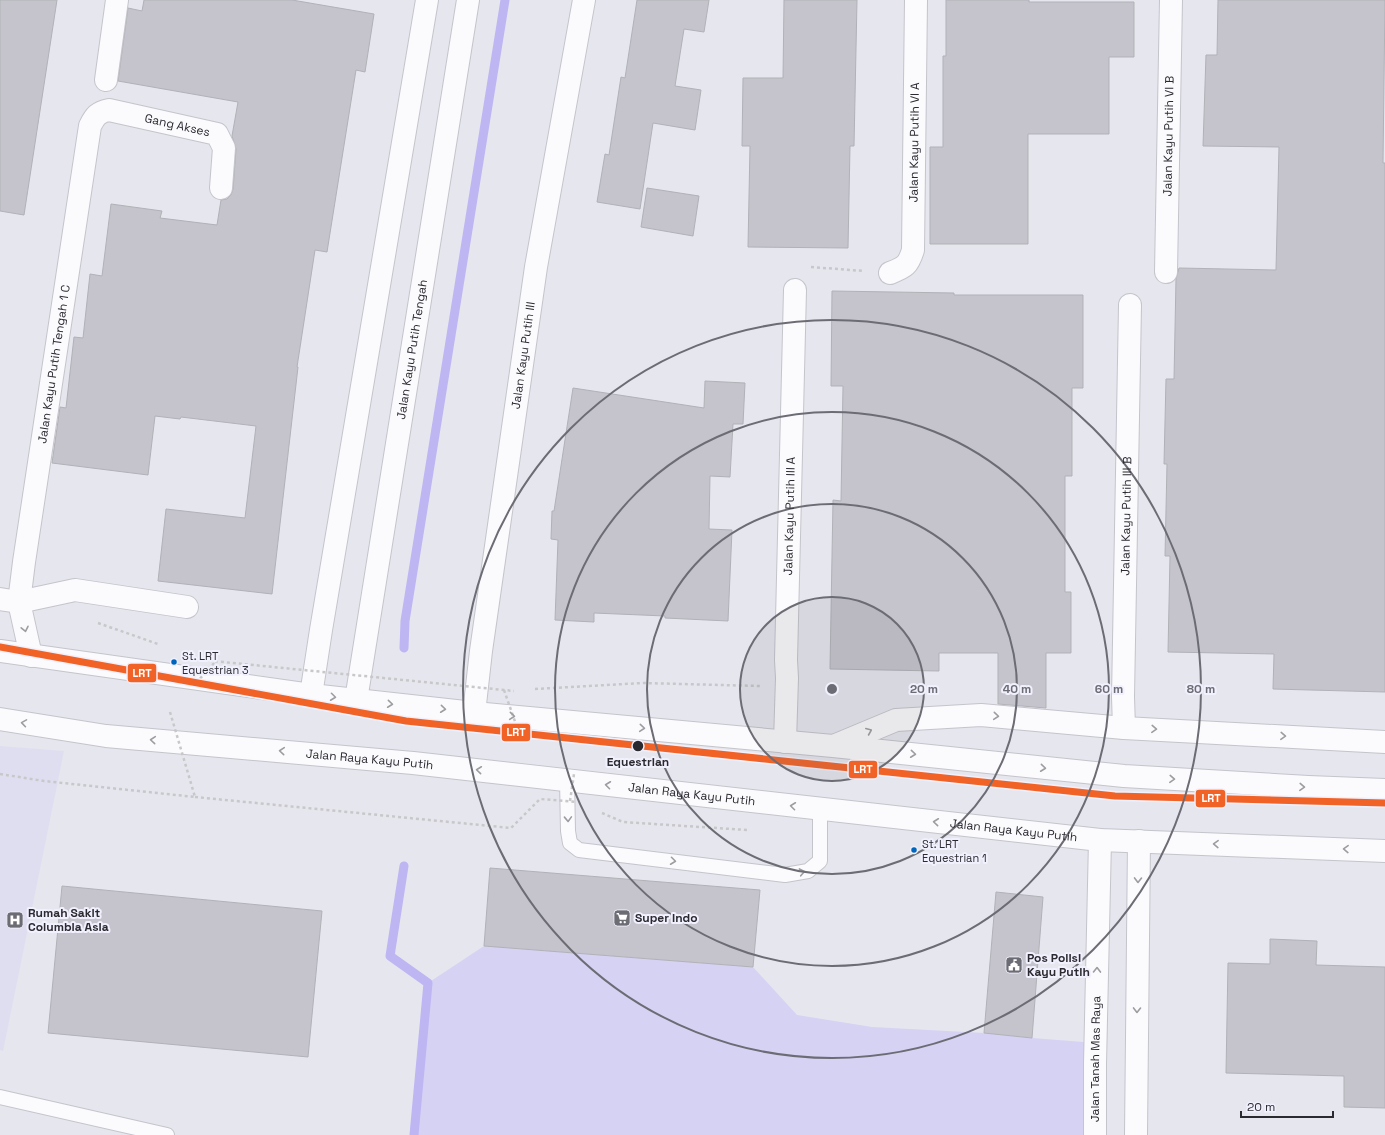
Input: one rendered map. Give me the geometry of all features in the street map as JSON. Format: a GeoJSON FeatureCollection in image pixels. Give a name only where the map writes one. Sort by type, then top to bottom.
{"type":"FeatureCollection","features":[{"type":"Feature","properties":{"kind":"street"},"geometry":{"type":"LineString","coordinates":[[106,80],[117,0]]}},
{"type":"Feature","properties":{"kind":"street"},"geometry":{"type":"LineString","coordinates":[[311,695],[427,0]]}},
{"type":"Feature","properties":{"kind":"street","name":"Jalan Kayu Putih Tengah"},"geometry":{"type":"LineString","coordinates":[[361,701],[468,0]]}},
{"type":"Feature","properties":{"kind":"street","name":"Jalan Kayu Putih III"},"geometry":{"type":"LineString","coordinates":[[474,713],[481,651],[536,267],[584,0]]}},
{"type":"Feature","properties":{"kind":"street","name":"Jalan Kayu Putih VI A"},"geometry":{"type":"LineString","coordinates":[[890,273],[904,268],[910,261],[913,250],[916,0]]}},
{"type":"Feature","properties":{"kind":"street","name":"Jalan Kayu Putih VI B"},"geometry":{"type":"LineString","coordinates":[[1166,272],[1171,0]]}},
{"type":"Feature","properties":{"kind":"street","name":"Gang Akses"},"geometry":{"type":"LineString","coordinates":[[90,126],[99,113],[109,110],[217,134],[224,148],[221,188]]}},
{"type":"Feature","properties":{"kind":"street","name":"Jalan Kayu Putih Tengah 1 C"},"geometry":{"type":"LineString","coordinates":[[31,656],[10,601],[24,562],[90,126]]}},
{"type":"Feature","properties":{"kind":"street","name":"Jalan Kayu Putih III A"},"geometry":{"type":"LineString","coordinates":[[785,742],[795,290]]}},
{"type":"Feature","properties":{"kind":"street","name":"Jalan Kayu Putih III B"},"geometry":{"type":"LineString","coordinates":[[1124,728],[1123,689],[1130,305]]}},
{"type":"Feature","properties":{"kind":"street"},"geometry":{"type":"LineString","coordinates":[[10,601],[75,590],[187,607]]}},
{"type":"Feature","properties":{"kind":"street"},"geometry":{"type":"LineString","coordinates":[[0,651],[311,695],[474,713],[833,746],[1124,776],[1385,790]]}},
{"type":"Feature","properties":{"kind":"street"},"geometry":{"type":"LineString","coordinates":[[833,746],[896,720],[981,715],[1124,728],[1385,742]]}},
{"type":"Feature","properties":{"kind":"street","name":"Jalan Raya Kayu Putih"},"geometry":{"type":"LineString","coordinates":[[0,719],[106,736],[570,777],[820,809],[1100,840],[1385,851]]}},
{"type":"Feature","properties":{"kind":"street","name":"Jalan Tanah Mas Raya"},"geometry":{"type":"LineString","coordinates":[[1095,1135],[1095,1064],[1100,840]]}},
{"type":"Feature","properties":{"kind":"street"},"geometry":{"type":"LineString","coordinates":[[1136,1135],[1139,841]]}},
{"type":"Feature","properties":{"kind":"lane"},"geometry":{"type":"LineString","coordinates":[[570,777],[568,831],[570,843],[579,850],[785,875],[808,871],[820,861],[820,809]]}},
{"type":"Feature","properties":{"kind":"lane"},"geometry":{"type":"LineString","coordinates":[[0,1096],[166,1135]]}},
{"type":"Feature","properties":{"kind":"path"},"geometry":{"type":"LineString","coordinates":[[795,290],[796,281],[800,275],[810,267],[890,273]]}},
{"type":"Feature","properties":{"kind":"path"},"geometry":{"type":"LineString","coordinates":[[98,623],[161,645]]}},
{"type":"Feature","properties":{"kind":"path"},"geometry":{"type":"LineString","coordinates":[[196,658],[216,662],[514,691]]}},
{"type":"Feature","properties":{"kind":"path"},"geometry":{"type":"LineString","coordinates":[[196,683],[216,662]]}},
{"type":"Feature","properties":{"kind":"path"},"geometry":{"type":"LineString","coordinates":[[530,690],[643,683],[787,687]]}},
{"type":"Feature","properties":{"kind":"path"},"geometry":{"type":"LineString","coordinates":[[504,690],[518,733]]}},
{"type":"Feature","properties":{"kind":"path"},"geometry":{"type":"LineString","coordinates":[[170,712],[195,797]]}},
{"type":"Feature","properties":{"kind":"path"},"geometry":{"type":"LineString","coordinates":[[0,774],[44,781],[195,797],[511,828],[540,800],[570,801],[582,804]]}},
{"type":"Feature","properties":{"kind":"path"},"geometry":{"type":"LineString","coordinates":[[570,777],[570,801]]}},
{"type":"Feature","properties":{"kind":"path"},"geometry":{"type":"LineString","coordinates":[[596,810],[623,822],[750,830]]}},
{"type":"Feature","properties":{"kind":"shaded area","name":"Rumah Sakit Columbia Asia"},"geometry":{"type":"Polygon","coordinates":[[[0,746],[64,751],[3,1051],[0,1050],[0,746]]]}},
{"type":"Feature","properties":{"kind":"shaded area"},"geometry":{"type":"Polygon","coordinates":[[[484,946],[753,967],[797,1015],[872,1027],[984,1033],[1096,1043],[1095,1135],[414,1135],[428,983],[484,946]]]}},
{"type":"Feature","properties":{"kind":"building"},"geometry":{"type":"Polygon","coordinates":[[[0,0],[57,0],[24,215],[0,211],[0,0]]]}},
{"type":"Feature","properties":{"kind":"building"},"geometry":{"type":"Polygon","coordinates":[[[144,0],[292,0],[374,14],[365,72],[356,70],[327,252],[315,250],[297,367],[272,594],[158,581],[166,509],[245,518],[256,426],[181,417],[180,419],[155,416],[148,475],[52,463],[60,407],[66,408],[74,337],[83,338],[90,274],[102,276],[111,204],[162,211],[160,218],[217,225],[221,200],[227,199],[231,195],[233,189],[236,149],[232,136],[238,102],[118,81],[128,8],[142,11],[144,0]]]}},
{"type":"Feature","properties":{"kind":"building"},"geometry":{"type":"Polygon","coordinates":[[[637,0],[709,0],[704,32],[684,29],[675,86],[701,90],[695,130],[653,123],[640,209],[597,202],[605,154],[609,155],[621,77],[625,78],[637,0]]]}},
{"type":"Feature","properties":{"kind":"building"},"geometry":{"type":"Polygon","coordinates":[[[784,0],[857,0],[854,146],[850,146],[848,248],[748,247],[750,146],[742,146],[743,78],[783,78],[784,0]]]}},
{"type":"Feature","properties":{"kind":"building"},"geometry":{"type":"Polygon","coordinates":[[[946,0],[1134,2],[1134,57],[1109,57],[1109,134],[1028,134],[1028,244],[930,244],[930,147],[943,147],[943,56],[946,56],[946,0]]]}},
{"type":"Feature","properties":{"kind":"building"},"geometry":{"type":"Polygon","coordinates":[[[1218,0],[1385,0],[1383,163],[1385,163],[1385,692],[1273,689],[1274,654],[1168,652],[1170,556],[1165,556],[1167,464],[1164,464],[1166,379],[1174,379],[1176,279],[1179,268],[1276,270],[1279,147],[1203,146],[1206,55],[1217,55],[1218,0]]]}},
{"type":"Feature","properties":{"kind":"building"},"geometry":{"type":"Polygon","coordinates":[[[647,188],[699,196],[693,236],[641,227],[647,188]]]}},
{"type":"Feature","properties":{"kind":"building"},"geometry":{"type":"Polygon","coordinates":[[[832,291],[954,293],[954,295],[1083,295],[1083,388],[1072,388],[1072,476],[1065,476],[1065,592],[1071,592],[1071,653],[1046,653],[1046,708],[998,704],[998,653],[939,653],[939,671],[830,669],[833,500],[841,501],[843,386],[831,386],[832,291]]]}},
{"type":"Feature","properties":{"kind":"building"},"geometry":{"type":"Polygon","coordinates":[[[705,381],[745,383],[743,424],[733,424],[730,477],[710,476],[709,529],[732,530],[728,621],[665,618],[665,616],[594,613],[594,622],[555,620],[558,540],[551,539],[552,511],[554,511],[573,388],[704,408],[705,381]]]}},
{"type":"Feature","properties":{"kind":"building","name":"Super Indo"},"geometry":{"type":"Polygon","coordinates":[[[490,868],[760,890],[753,967],[484,946],[490,868]]]}},
{"type":"Feature","properties":{"kind":"building"},"geometry":{"type":"Polygon","coordinates":[[[62,886],[322,911],[308,1057],[48,1033],[62,886]]]}},
{"type":"Feature","properties":{"kind":"building","name":"Pos Polisi Kayu Putih"},"geometry":{"type":"Polygon","coordinates":[[[996,892],[1043,897],[1032,1038],[984,1033],[996,892]]]}},
{"type":"Feature","properties":{"kind":"building"},"geometry":{"type":"Polygon","coordinates":[[[1270,939],[1317,941],[1316,965],[1385,967],[1385,1108],[1344,1107],[1344,1076],[1226,1073],[1228,963],[1270,964],[1270,939]]]}},
{"type":"Feature","properties":{"kind":"waterway"},"geometry":{"type":"LineString","coordinates":[[404,648],[405,621],[505,0]]}},
{"type":"Feature","properties":{"kind":"waterway"},"geometry":{"type":"LineString","coordinates":[[404,866],[390,956],[428,983],[414,1135]]}},
{"type":"Feature","properties":{"kind":"rail line","name":"LRT"},"geometry":{"type":"LineString","coordinates":[[0,647],[406,721],[1115,796],[1385,803]]}},
{"type":"Feature","properties":{"kind":"place","name":"St. LRT Equestrian 3"},"geometry":{"type":"Point","coordinates":[174,662]}},
{"type":"Feature","properties":{"kind":"place","name":"Equestrian"},"geometry":{"type":"Point","coordinates":[638,746]}},
{"type":"Feature","properties":{"kind":"place","name":"St. LRT Equestrian 1"},"geometry":{"type":"Point","coordinates":[914,850]}},
{"type":"Feature","properties":{"kind":"place","name":"Super Indo"},"geometry":{"type":"Point","coordinates":[622,918]}},
{"type":"Feature","properties":{"kind":"place","name":"Rumah Sakit Columbia Asia"},"geometry":{"type":"Point","coordinates":[15,920]}},
{"type":"Feature","properties":{"kind":"place","name":"Pos Polisi Kayu Putih"},"geometry":{"type":"Point","coordinates":[1014,965]}}]}
